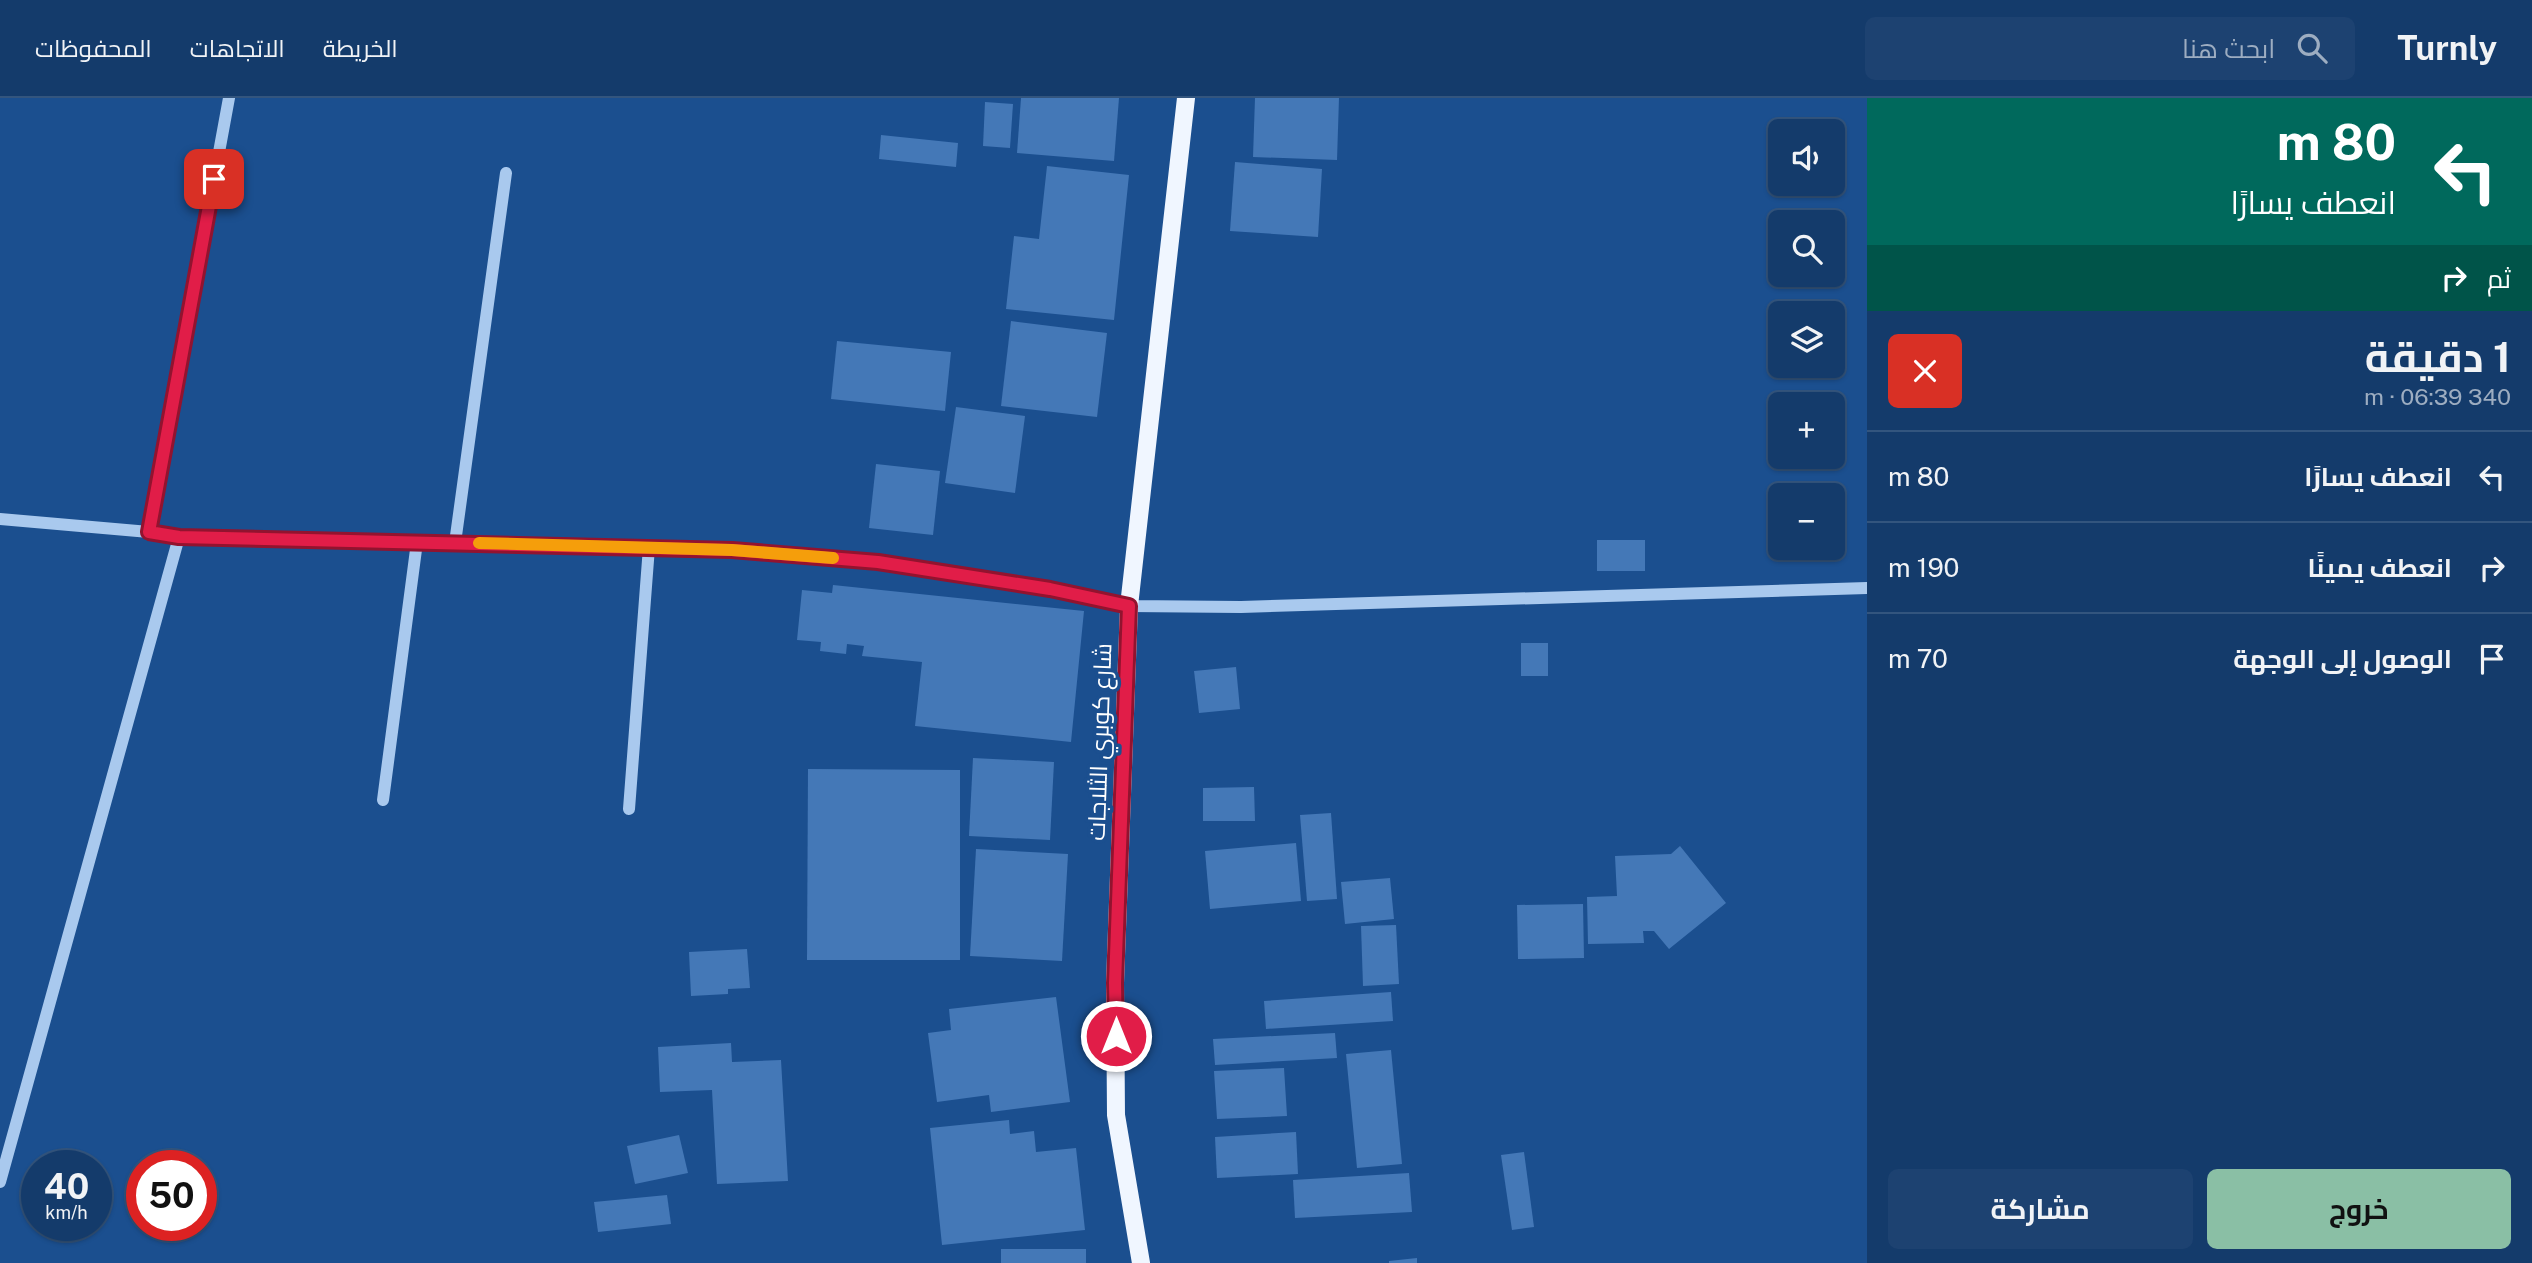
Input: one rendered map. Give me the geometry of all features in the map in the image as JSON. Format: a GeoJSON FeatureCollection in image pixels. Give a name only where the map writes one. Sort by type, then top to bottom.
{"type":"FeatureCollection","features":[{"type":"Feature","properties":{"kind":"main road","name":"شارع كوبري الثلاجات"},"geometry":{"type":"LineString","coordinates":[[1141,1263],[1116,1115],[1115,983],[1129,606],[1186,98]]}},
{"type":"Feature","properties":{"kind":"street"},"geometry":{"type":"LineString","coordinates":[[149,532],[229,98]]}},
{"type":"Feature","properties":{"kind":"street"},"geometry":{"type":"LineString","coordinates":[[455,542],[506,173]]}},
{"type":"Feature","properties":{"kind":"street"},"geometry":{"type":"LineString","coordinates":[[0,519],[179,537],[732,550],[878,562],[1050,589],[1129,606],[1241,607],[1867,588]]}},
{"type":"Feature","properties":{"kind":"street"},"geometry":{"type":"LineString","coordinates":[[0,1182],[179,537]]}},
{"type":"Feature","properties":{"kind":"street"},"geometry":{"type":"LineString","coordinates":[[383,800],[417,542]]}},
{"type":"Feature","properties":{"kind":"street"},"geometry":{"type":"LineString","coordinates":[[629,809],[649,547]]}},
{"type":"Feature","properties":{"kind":"building"},"geometry":{"type":"Polygon","coordinates":[[[1021,98],[1119,98],[1114,161],[1017,153],[1021,98]]]}},
{"type":"Feature","properties":{"kind":"building"},"geometry":{"type":"Polygon","coordinates":[[[1255,98],[1339,98],[1337,160],[1253,157],[1255,98]]]}},
{"type":"Feature","properties":{"kind":"building"},"geometry":{"type":"Polygon","coordinates":[[[985,102],[1013,104],[1010,148],[983,146],[985,102]]]}},
{"type":"Feature","properties":{"kind":"building"},"geometry":{"type":"Polygon","coordinates":[[[881,135],[958,143],[956,167],[879,159],[881,135]]]}},
{"type":"Feature","properties":{"kind":"building"},"geometry":{"type":"Polygon","coordinates":[[[1235,162],[1322,169],[1318,237],[1230,231],[1235,162]]]}},
{"type":"Feature","properties":{"kind":"building"},"geometry":{"type":"Polygon","coordinates":[[[1047,166],[1129,175],[1114,320],[1006,309],[1014,236],[1039,239],[1047,166]]]}},
{"type":"Feature","properties":{"kind":"building"},"geometry":{"type":"Polygon","coordinates":[[[1011,321],[1107,333],[1097,417],[1001,406],[1011,321]]]}},
{"type":"Feature","properties":{"kind":"building"},"geometry":{"type":"Polygon","coordinates":[[[837,341],[951,352],[945,411],[831,399],[837,341]]]}},
{"type":"Feature","properties":{"kind":"building"},"geometry":{"type":"Polygon","coordinates":[[[956,407],[1025,416],[1015,493],[945,483],[956,407]]]}},
{"type":"Feature","properties":{"kind":"building"},"geometry":{"type":"Polygon","coordinates":[[[876,464],[940,471],[933,535],[869,528],[876,464]]]}},
{"type":"Feature","properties":{"kind":"building"},"geometry":{"type":"Polygon","coordinates":[[[1597,540],[1645,540],[1645,571],[1597,571],[1597,540]]]}},
{"type":"Feature","properties":{"kind":"building"},"geometry":{"type":"Polygon","coordinates":[[[833,585],[1084,611],[1071,742],[915,726],[922,662],[862,656],[864,646],[847,644],[846,654],[820,651],[821,642],[797,640],[802,590],[832,593],[833,585]]]}},
{"type":"Feature","properties":{"kind":"building"},"geometry":{"type":"Polygon","coordinates":[[[1521,643],[1548,643],[1548,676],[1521,676],[1521,643]]]}},
{"type":"Feature","properties":{"kind":"building"},"geometry":{"type":"Polygon","coordinates":[[[1236,667],[1240,709],[1199,713],[1194,671],[1236,667]]]}},
{"type":"Feature","properties":{"kind":"building"},"geometry":{"type":"Polygon","coordinates":[[[973,758],[1054,762],[1050,840],[969,836],[973,758]]]}},
{"type":"Feature","properties":{"kind":"building"},"geometry":{"type":"Polygon","coordinates":[[[808,769],[960,770],[960,960],[807,960],[808,769]]]}},
{"type":"Feature","properties":{"kind":"building"},"geometry":{"type":"Polygon","coordinates":[[[1254,787],[1255,821],[1203,821],[1203,788],[1254,787]]]}},
{"type":"Feature","properties":{"kind":"building"},"geometry":{"type":"Polygon","coordinates":[[[1331,813],[1337,899],[1307,901],[1300,815],[1331,813]]]}},
{"type":"Feature","properties":{"kind":"building"},"geometry":{"type":"Polygon","coordinates":[[[1296,843],[1301,901],[1210,909],[1205,851],[1296,843]]]}},
{"type":"Feature","properties":{"kind":"building"},"geometry":{"type":"Polygon","coordinates":[[[1680,846],[1726,903],[1669,949],[1654,931],[1643,931],[1644,943],[1588,944],[1587,897],[1617,896],[1615,856],[1671,854],[1680,846]]]}},
{"type":"Feature","properties":{"kind":"building"},"geometry":{"type":"Polygon","coordinates":[[[976,849],[1068,854],[1062,961],[970,956],[976,849]]]}},
{"type":"Feature","properties":{"kind":"building"},"geometry":{"type":"Polygon","coordinates":[[[1390,878],[1394,919],[1345,924],[1341,882],[1390,878]]]}},
{"type":"Feature","properties":{"kind":"building"},"geometry":{"type":"Polygon","coordinates":[[[1583,904],[1584,958],[1518,959],[1517,905],[1583,904]]]}},
{"type":"Feature","properties":{"kind":"building"},"geometry":{"type":"Polygon","coordinates":[[[1396,925],[1399,984],[1363,986],[1361,926],[1396,925]]]}},
{"type":"Feature","properties":{"kind":"building"},"geometry":{"type":"Polygon","coordinates":[[[747,949],[750,988],[728,989],[728,994],[691,996],[689,952],[747,949]]]}},
{"type":"Feature","properties":{"kind":"building"},"geometry":{"type":"Polygon","coordinates":[[[1391,992],[1393,1021],[1266,1029],[1264,1001],[1391,992]]]}},
{"type":"Feature","properties":{"kind":"building"},"geometry":{"type":"Polygon","coordinates":[[[1056,997],[1070,1102],[991,1112],[989,1095],[937,1102],[928,1033],[951,1030],[949,1009],[1056,997]]]}},
{"type":"Feature","properties":{"kind":"building"},"geometry":{"type":"Polygon","coordinates":[[[1335,1033],[1337,1058],[1215,1065],[1213,1039],[1335,1033]]]}},
{"type":"Feature","properties":{"kind":"building"},"geometry":{"type":"Polygon","coordinates":[[[731,1043],[732,1062],[781,1060],[788,1181],[717,1184],[712,1090],[660,1092],[658,1047],[731,1043]]]}},
{"type":"Feature","properties":{"kind":"building"},"geometry":{"type":"Polygon","coordinates":[[[1391,1050],[1402,1164],[1357,1168],[1346,1054],[1391,1050]]]}},
{"type":"Feature","properties":{"kind":"building"},"geometry":{"type":"Polygon","coordinates":[[[1284,1068],[1287,1116],[1217,1119],[1214,1071],[1284,1068]]]}},
{"type":"Feature","properties":{"kind":"building"},"geometry":{"type":"Polygon","coordinates":[[[1009,1120],[1010,1134],[1034,1131],[1036,1152],[1076,1148],[1085,1230],[942,1245],[930,1128],[1009,1120]]]}},
{"type":"Feature","properties":{"kind":"building"},"geometry":{"type":"Polygon","coordinates":[[[1296,1132],[1298,1174],[1217,1178],[1215,1137],[1296,1132]]]}},
{"type":"Feature","properties":{"kind":"building"},"geometry":{"type":"Polygon","coordinates":[[[679,1135],[688,1173],[635,1184],[627,1146],[679,1135]]]}},
{"type":"Feature","properties":{"kind":"building"},"geometry":{"type":"Polygon","coordinates":[[[1524,1152],[1534,1227],[1512,1230],[1501,1155],[1524,1152]]]}},
{"type":"Feature","properties":{"kind":"building"},"geometry":{"type":"Polygon","coordinates":[[[1409,1173],[1412,1212],[1295,1218],[1293,1180],[1409,1173]]]}},
{"type":"Feature","properties":{"kind":"building"},"geometry":{"type":"Polygon","coordinates":[[[667,1195],[671,1224],[598,1232],[594,1202],[667,1195]]]}},
{"type":"Feature","properties":{"kind":"building"},"geometry":{"type":"Polygon","coordinates":[[[1001,1249],[1086,1249],[1086,1263],[1001,1263],[1001,1249]]]}},
{"type":"Feature","properties":{"kind":"building"},"geometry":{"type":"Polygon","coordinates":[[[1417,1258],[1417,1263],[1389,1263],[1389,1261],[1417,1258]]]}},
{"type":"Feature","properties":{"kind":"slow traffic"},"geometry":{"type":"LineString","coordinates":[[479,543],[732,550],[833,558]]}},
{"type":"Feature","properties":{"kind":"route"},"geometry":{"type":"LineString","coordinates":[[214,179],[149,532],[179,537],[732,550],[878,562],[1050,589],[1129,606],[1115,983],[1116,1036]]}}]}
